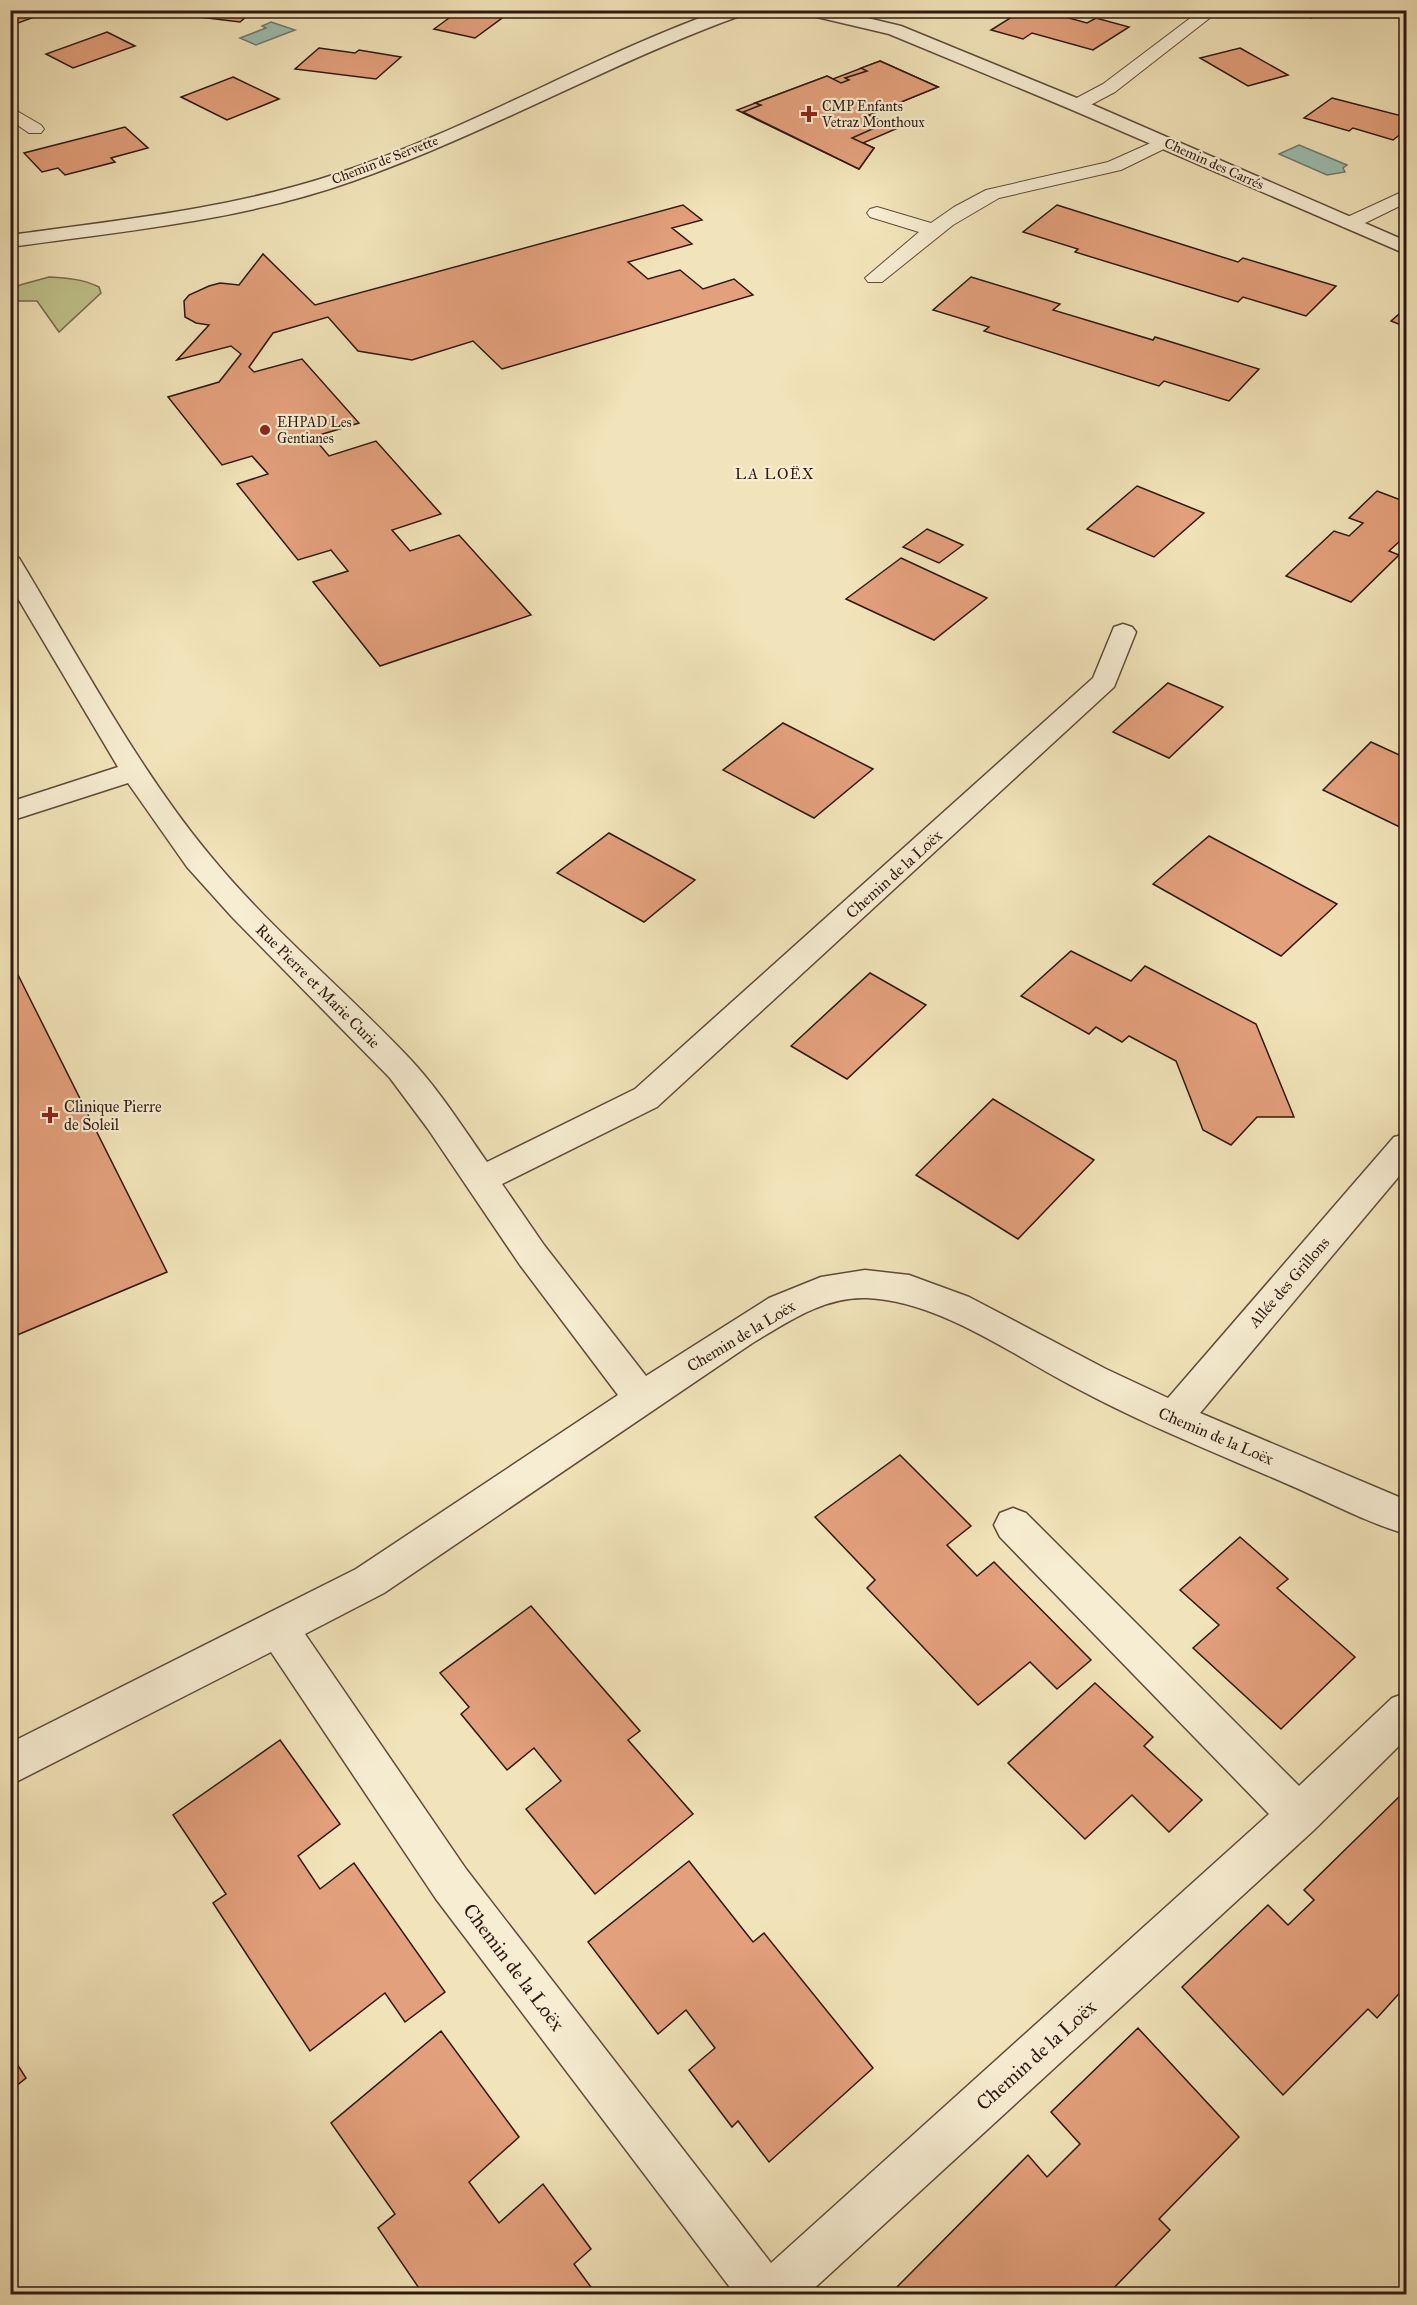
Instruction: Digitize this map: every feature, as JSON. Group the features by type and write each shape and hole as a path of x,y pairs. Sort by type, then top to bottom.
{"street":[{"name":"Chemin de Servette","path":"10,242 232,207 343,178 433,143 672,34 740,10"},
{"name":"Chemin des Carrés","path":"810,10 895,30 1164,142 1407,248"},
{"name":"Rue Pierre et Marie Curie","path":"10,563 134,771 197,860 218,885 401,1070 440,1120 532,1255 642,1398"},
{"name":"Chemin de la Loëx","path":"480,1180 646,1098 1106,681 1124,632"},
{"path":"10,812 134,771"},
{"name":"Allée des Grillons","path":"1173,1418 1407,1146"},
{"name":"Chemin de la Loëx","path":"10,1765 370,1581 738,1334 781,1308 821,1291 865,1284 909,1289 957,1307 1093,1380 1173,1418 1407,1518"},
{"path":"1013,1524 1299,1815"},
{"name":"Chemin de la Loëx","path":"278,1629 451,1884 765,2295"},
{"name":"Chemin de la Loëx","path":"773,2295 1299,1815 1407,1712"}],"lane":[{"path":"1077,105 1109,88 1212,10"},
{"path":"10,112 35,129"},
{"path":"875,278 935,231 993,194 1114,166 1164,142"},
{"path":"1350,223 1407,196"},
{"path":"878,213 935,231"}],"green space":[{"path":"49,277 87,282 99,287 101,293 59,332 37,301 11,301 11,292 20,285"}],"shaded area":[{"path":"271,22 295,30 256,45 240,38 266,28 262,26"},
{"path":"1299,145 1347,165 1343,168 1345,172 1327,175 1279,154"}],"building":[{"path":"10,10 72,10 54,17 45,13 10,26"},
{"path":"178,10 254,10 240,22 174,14"},
{"path":"460,10 513,10 475,38 434,29"},
{"path":"1023,10 1065,10 1058,15 1087,23 1096,18 1129,27 1093,50 1032,33 1023,39 991,30"},
{"path":"1289,10 1328,10 1311,18"},
{"path":"107,32 135,46 73,68 46,54"},
{"path":"319,48 355,53 359,50 401,57 376,79 295,69"},
{"path":"1240,48 1288,75 1248,86 1200,58"},
{"name":"CMP Enfants Vetraz Monthoux","path":"880,61 938,87 869,115 898,128 863,143 874,148 859,169 737,110 827,76 833,79"},
{"name":"CMP Enfants Vetraz Monthoux","path":"880,61 938,87 869,115 886,123 852,138 874,148 859,169 743,112 761,105 755,103 827,76 841,83 849,80 845,78 867,71 861,68"},
{"path":"233,77 279,99 227,120 181,97"},
{"path":"1332,98 1406,117 1406,130 1393,140 1353,128 1349,131 1304,118"},
{"path":"125,127 148,148 111,158 115,162 65,175 58,168 42,172 24,153"},
{"name":"EHPAD Les Gentianes","path":"683,205 702,220 672,228 692,244 628,262 648,279 680,270 703,289 734,279 753,295 502,369 473,341 412,360 358,351 328,317 273,333 249,367 254,372 302,359 359,423 313,437 329,456 376,441 441,514 392,530 410,551 459,535 531,615 380,666 313,582 348,571 331,550 298,560 237,484 268,474 252,456 222,465 168,397 219,382 241,354 231,346 177,360 209,325 196,323 185,317 184,301 189,295 209,286 220,283 239,285 263,254 315,305"},
{"path":"1057,205 1238,262 1243,258 1336,286 1306,316 1243,297 1238,302 1075,252 1078,249 1023,232"},
{"path":"971,277 1060,304 1053,310 1153,340 1155,337 1259,369 1229,401 1164,381 1159,386 984,331 989,327 933,310"},
{"path":"1406,308 1406,327 1391,321"},
{"path":"1137,486 1204,513 1154,557 1087,529"},
{"path":"1377,491 1406,502 1406,542 1401,540 1389,551 1399,555 1351,602 1286,576 1334,531 1349,536 1363,523 1349,518"},
{"path":"927,529 963,545 939,563 903,547"},
{"path":"901,558 987,598 934,640 846,599"},
{"path":"1168,683 1223,707 1169,758 1113,732"},
{"path":"783,723 873,769 814,818 723,770"},
{"path":"1371,742 1406,758 1406,830 1323,790"},
{"path":"609,833 695,880 644,922 557,873"},
{"path":"1209,836 1337,904 1281,956 1153,884"},
{"path":"1071,951 1131,981 1145,966 1256,1024 1294,1117 1257,1117 1231,1145 1203,1130 1176,1061 1129,1036 1122,1042 1096,1027 1089,1034 1021,996"},
{"name":"Clinique Pierre de Soleil","path":"10,959 167,1272 10,1338"},
{"path":"870,973 926,1005 847,1079 791,1046"},
{"path":"993,1099 1094,1160 1018,1239 916,1175"},
{"path":"900,1455 971,1526 947,1545 977,1576 994,1562 1091,1660 1057,1689 1030,1662 978,1705 867,1588 875,1580 815,1517"},
{"path":"1240,1537 1288,1579 1277,1588 1355,1657 1281,1729 1193,1648 1219,1625 1180,1590"},
{"path":"531,1606 640,1731 628,1740 693,1814 595,1894 526,1809 561,1781 534,1748 507,1770 461,1714 469,1707 440,1673"},
{"path":"1095,1683 1153,1737 1144,1746 1202,1800 1169,1832 1132,1795 1085,1839 1008,1763"},
{"path":"280,1740 340,1824 298,1856 320,1889 354,1863 445,1992 405,2022 385,1993 310,2051 213,1903 226,1894 173,1815"},
{"path":"1406,1790 1406,1986 1377,2018 1368,2009 1283,2095 1182,1987 1268,1905 1288,1925 1314,1900 1304,1890"},
{"path":"689,1861 753,1942 764,1933 873,2068 769,2162 738,2121 732,2127 689,2070 715,2048 686,2010 658,2034 588,1942"},
{"path":"1138,2028 1239,2137 1159,2219 1170,2230 1108,2294 890,2294 1028,2155 1047,2177 1080,2144 1051,2112"},
{"path":"441,2031 519,2137 469,2182 499,2223 543,2184 591,2249 574,2264 596,2294 423,2294 378,2228 395,2214 331,2123"},
{"path":"10,2053 26,2078 10,2091"}],"place":[{"name":"CMP Enfants Vetraz Monthoux","path":"809,114"},
{"name":"EHPAD Les Gentianes","path":"265,430"},
{"name":"Clinique Pierre de Soleil","path":"50,1115"}],"district":[{"name":"LA LOËX","path":"775,474"}]}
